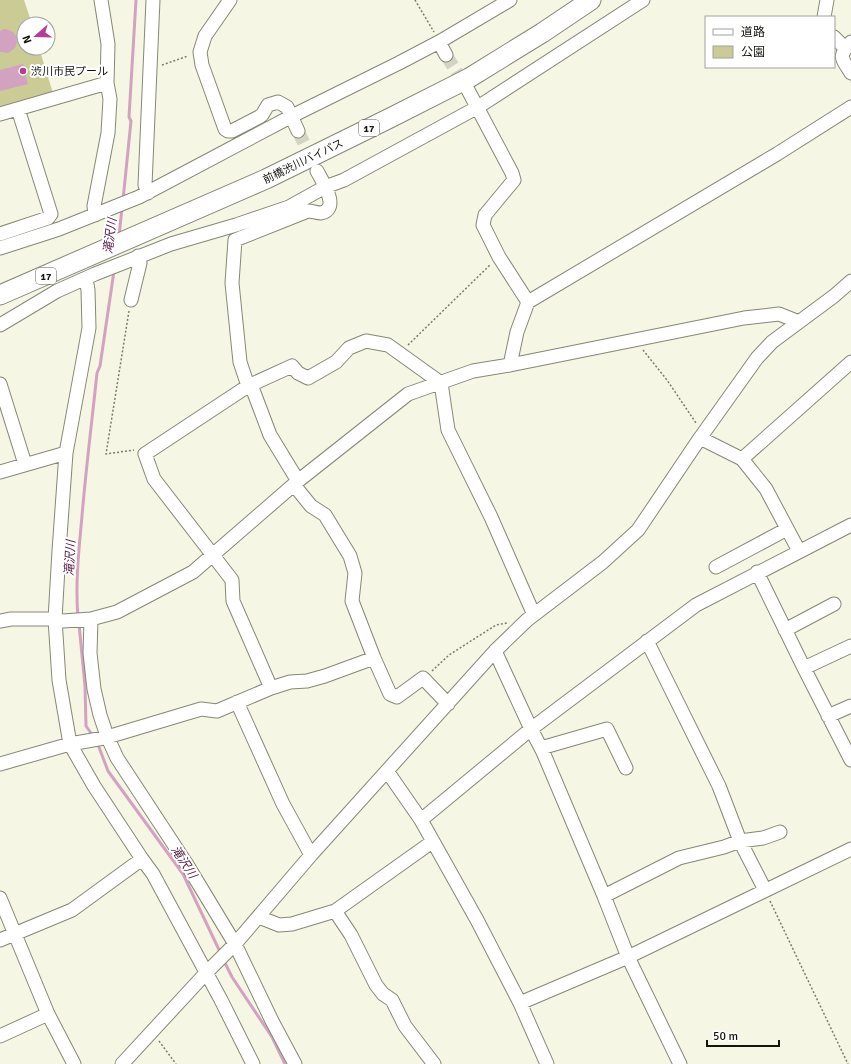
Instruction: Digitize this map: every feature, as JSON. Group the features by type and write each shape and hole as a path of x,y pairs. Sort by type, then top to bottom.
{"highway":[{"name":"前橋渋川バイパス","path":"0,295 91,270 136,235 266,179 469,78 542,33 591,0"}],"street":[{"path":"99,214 94,206 108,133 110,99 107,83 108,44 101,0"},
{"path":"143,195 145,185 153,0"},
{"path":"230,0 205,36 200,52 202,65 223,124 228,131 232,131 262,115 268,105 272,102 278,102 287,107 298,131"},
{"path":"0,248 53,232 143,195 292,116 440,42 510,0"},
{"path":"0,325 91,270 136,257 170,244 289,208 324,187 344,180 478,107 643,0"},
{"path":"824,16 827,0"},
{"path":"835,38 848,45 842,51 842,57 851,73"},
{"path":"440,42 446,55"},
{"path":"0,114 107,83"},
{"path":"468,90 512,173 514,180 485,215 483,225 499,257 528,302"},
{"path":"510,365 517,332 528,302 770,158 851,107"},
{"path":"0,234 48,218 51,214 18,109"},
{"path":"317,171 330,198 330,204 324,212 319,213 308,211 235,240 232,283 240,362 248,386 253,390 270,435 296,483 311,506 325,515 350,556 355,573 352,601 390,694 397,697 423,678 448,704"},
{"path":"131,300 140,263 136,257"},
{"path":"91,270 88,290 89,328 66,453 59,620 60,680 70,744 87,774 153,874 254,1064"},
{"path":"122,1064 206,973 235,944 311,855 496,651 530,618 603,562 638,530 757,358 772,342 834,296 851,281"},
{"path":"0,621 11,619 59,620 88,618 117,612 193,572 296,483 408,394 473,371 510,365 744,318 779,314 799,322"},
{"path":"271,688 233,601 232,580 154,479 145,454 248,386 292,366 298,373 308,378 336,362 349,348 366,341 388,345 441,382 448,430 490,517 530,618"},
{"path":"742,458 851,362"},
{"path":"0,384 25,464"},
{"path":"702,436 742,458 766,489 799,551"},
{"path":"0,472 66,453"},
{"path":"421,820 531,729 646,641 696,605 799,551 851,526"},
{"path":"716,566 787,530"},
{"path":"758,572 785,630 851,760"},
{"path":"785,630 834,604"},
{"path":"88,618 94,689 105,737 117,758 186,863 235,944 272,1021 295,1064"},
{"path":"646,641 719,786 740,841 765,890"},
{"path":"804,668 851,646"},
{"path":"496,651 541,748 604,896 628,957 680,1064"},
{"path":"0,764 70,744 105,737 201,709 217,711 271,688 290,682 307,681 325,676 374,658"},
{"path":"237,702 283,804 311,855"},
{"path":"828,716 851,706"},
{"path":"541,748 607,729 626,768"},
{"path":"387,771 421,820 477,920 520,1003 547,1064"},
{"path":"604,896 679,858 724,847 740,841 763,838 780,832"},
{"path":"259,917 279,925 292,924 335,911 432,842"},
{"path":"520,1003 628,957 851,849"},
{"path":"0,940 72,910 142,859"},
{"path":"0,898 14,935 48,1014 74,1064"},
{"path":"335,911 350,935 376,985 383,994 392,1000 405,1026 434,1064"},
{"path":"0,1036 48,1014"}],"path":[{"path":"415,0 440,42"},
{"path":"150,67 200,52"},
{"path":"399,354 499,257"},
{"path":"131,300 106,454 139,450 145,454"},
{"path":"635,339 667,380 702,436"},
{"path":"423,678 448,656 496,625 530,618"},
{"path":"765,890 848,1064"},
{"path":"152,1031 176,1064"}],"green space":[{"name":"渋川市民プール","path":"0,0 24,0 29,16 16,16 16,56 41,56 53,93 0,108"}],"shaded area":[{"path":"4,29 8,30 16,35 15,48 8,53 0,52 0,31"},
{"path":"23,64 28,84 0,91 0,70"}],"waterway":[{"name":"滝沢川","path":"123,200 131,121 129,117 136,0"},
{"name":"滝沢川","path":"119,236 122,208"},
{"name":"滝沢川","path":"78,617 78,566 85,480 97,373 100,366 114,271"},
{"name":"滝沢川","path":"79,624 85,686 86,726 93,736"},
{"name":"滝沢川","path":"97,742 108,771 183,874 221,954"},
{"name":"滝沢川","path":"224,961 232,977 272,1037 285,1064"}],"tunnel":[{"path":"446,55 466,87"},
{"path":"298,131 314,164"}],"place":[{"name":"渋川市民プール","path":"23,71"}]}
